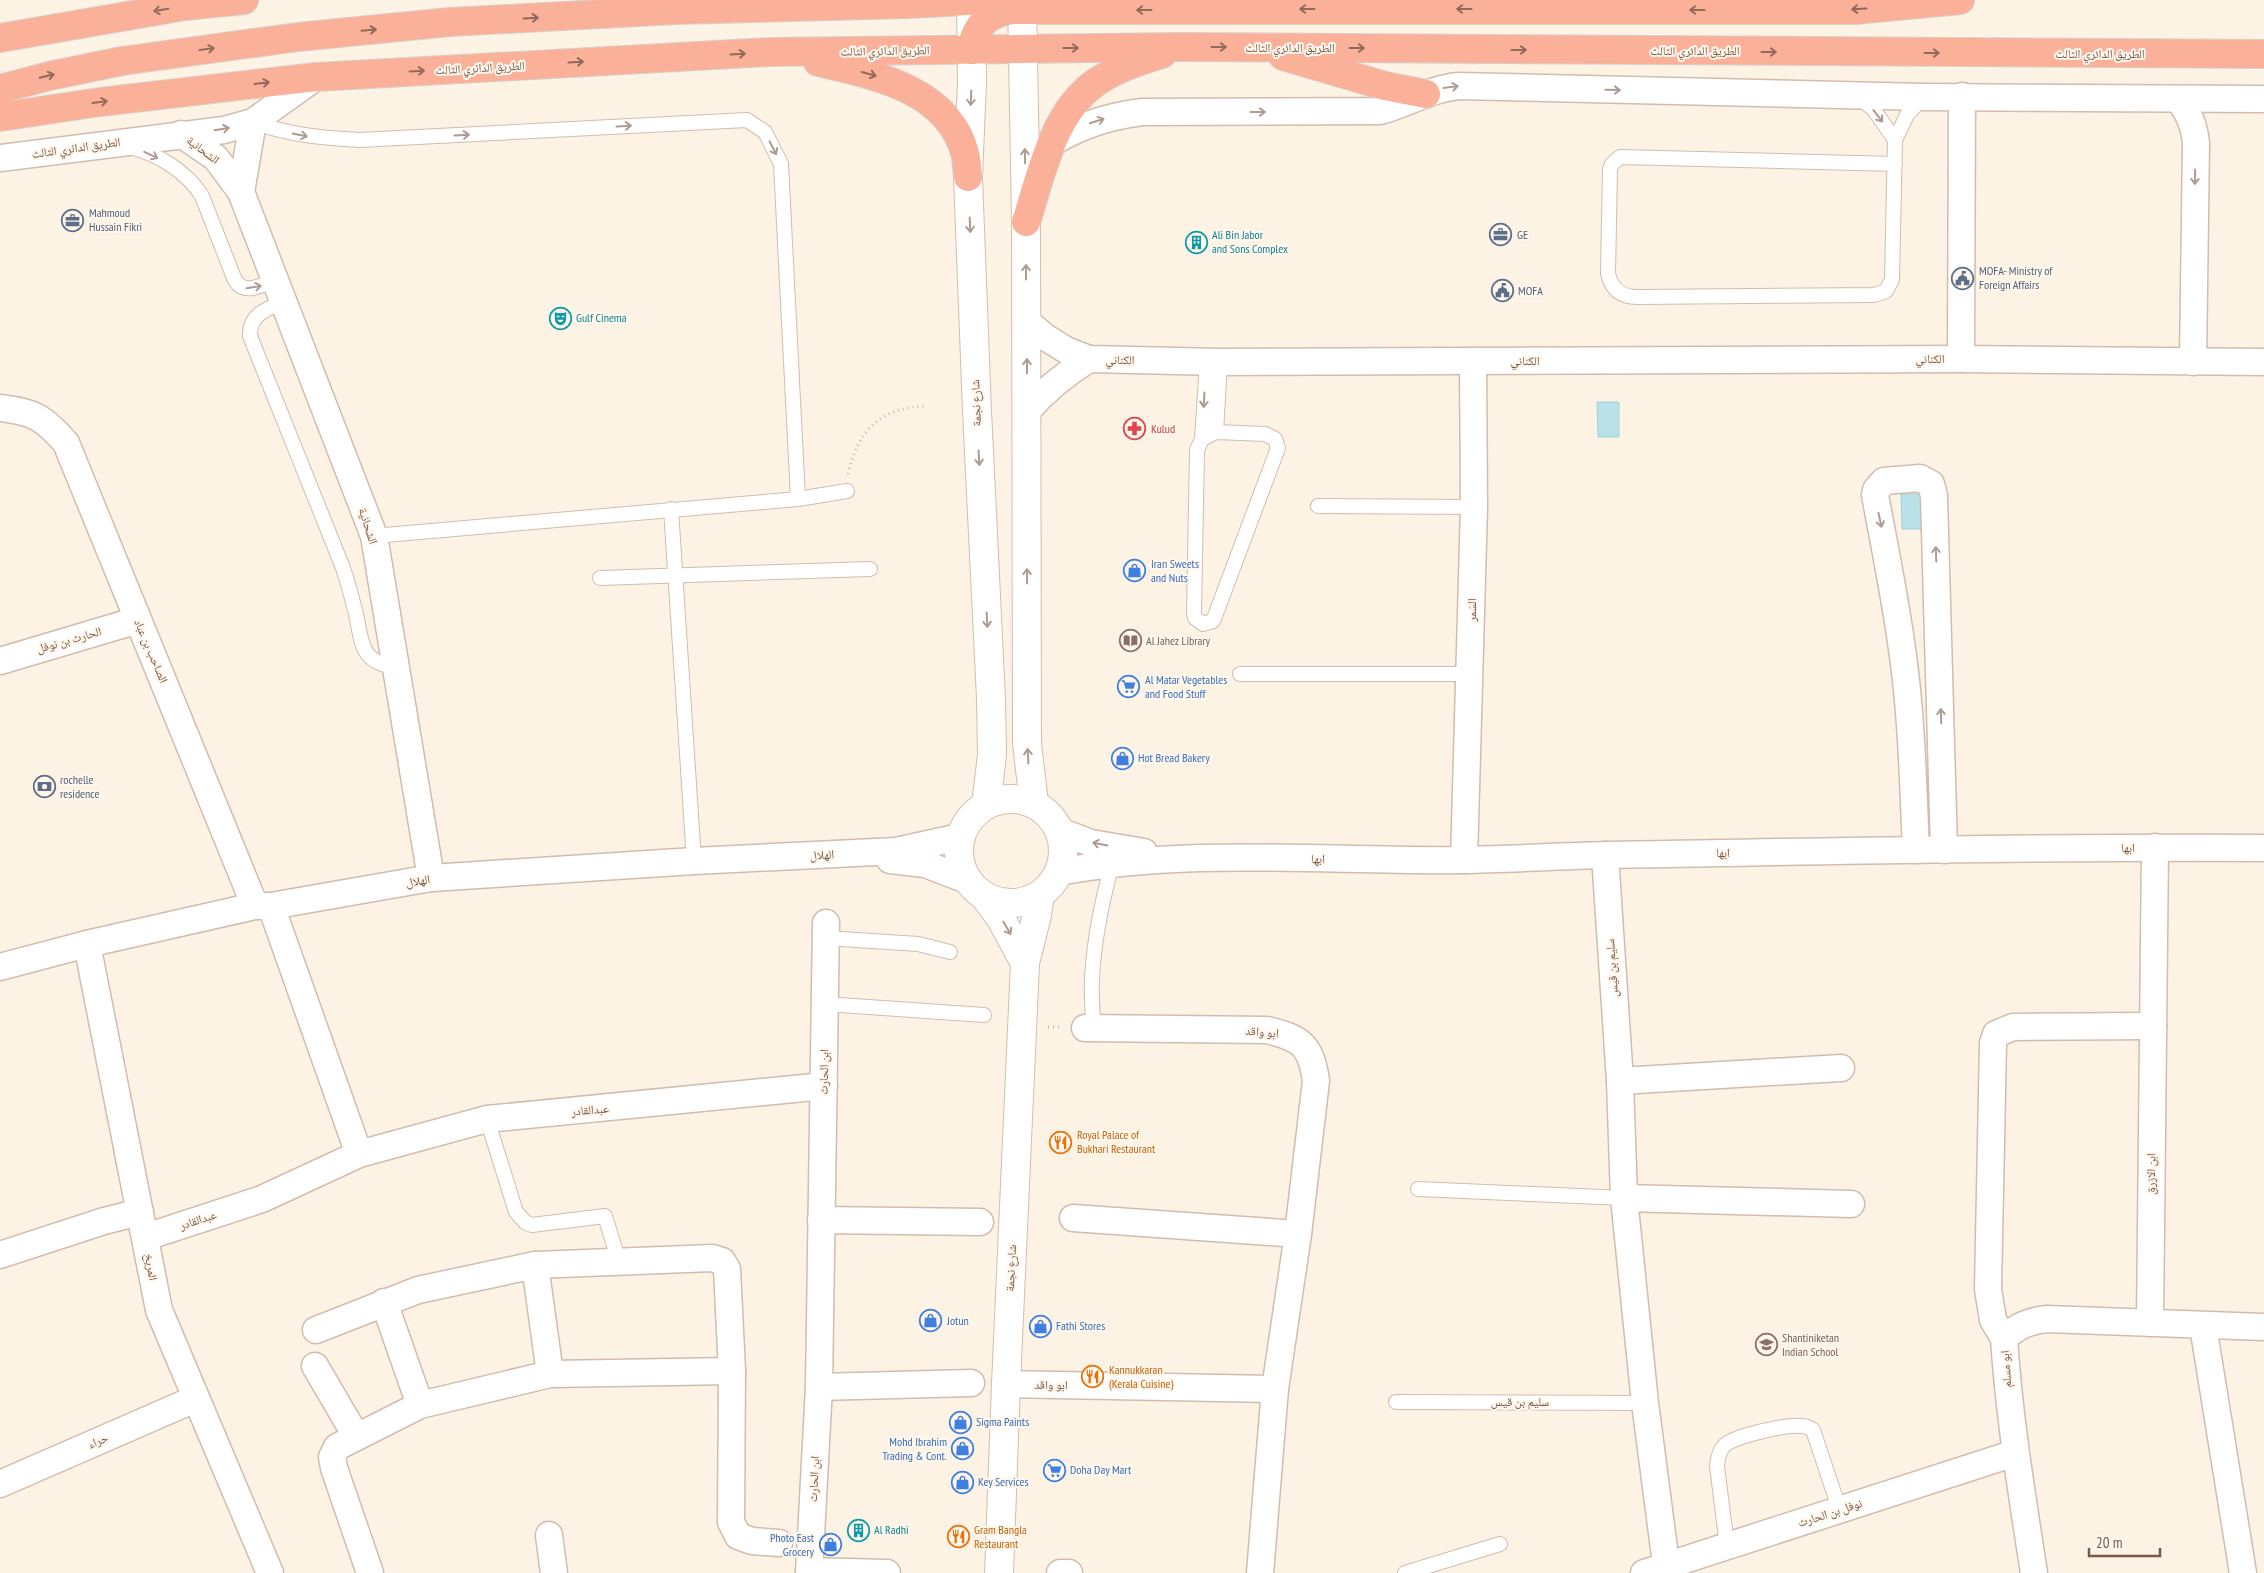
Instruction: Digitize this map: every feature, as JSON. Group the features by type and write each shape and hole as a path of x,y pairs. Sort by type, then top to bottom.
{"highway":[{"path":"0,38 185,6 244,0"},
{"path":"0,89 49,76 122,61 298,37 450,22 676,10 976,0"},
{"path":"971,50 974,34 985,20 1022,5 1855,10 1960,0"},
{"path":"2221,55 2264,45"},
{"path":"1026,222 1053,142 1073,105 1096,82 1143,60 1182,47"},
{"name":"الطريق الدائري الثالث","path":"0,117 100,102 316,76 770,52 1182,47 2264,54"},
{"path":"1256,48 1385,86 1426,94"},
{"path":"770,52 874,75 915,93 938,110 956,133 966,153 968,177"}],"main road":[{"name":"شارع نجمة","path":"976,0 971,50 968,177 991,699 992,755 986,805"},
{"path":"1022,5 1026,222 1027,743 1034,804"},
{"path":"975,888 998,902 1012,903 1027,901 1040,895 1051,885 1059,872 1063,859 1063,845 1059,831 1049,815 1034,804 1023,800 1010,799 986,805 969,818 960,837 959,859 975,888 1000,917 1025,963"},
{"name":"شارع نجمة","path":"999,1573 1025,963 1037,916 1040,895"}],"street":[{"name":"الطريق الدائري الثالث","path":"0,158 224,130 253,122 316,76"},
{"path":"1053,142 1074,130 1119,114 1142,112 1380,111 1400,106 1426,94 1458,86 1858,96 2264,99"},
{"name":"الكناني","path":"1961,359 1962,96"},
{"path":"2178,99 2192,121 2196,143 2193,362"},
{"path":"241,192 253,122"},
{"name":"الشحانية","path":"181,134 216,158 241,192 374,536 431,878"},
{"name":"الكناني","path":"1026,321 1045,337 1066,350 1089,359 1213,362 1961,359 2264,362"},
{"name":"الكناني","path":"1027,411 1045,390 1089,359"},
{"name":"السَمر","path":"1464,860 1471,674 1474,507 1473,361"},
{"name":"الصاحب بن عباد","path":"0,408 26,411 49,424 66,443 138,620 263,906"},
{"path":"1916,850 1909,712 1896,606 1875,495 1879,485 1889,479 1920,478 1931,484 1934,490 1944,850"},
{"name":"الحارث بن نوفل","path":"0,661 138,620"},
{"path":"1912,760 1942,758"},
{"name":"ابها","path":"1059,831 1092,843 1182,858"},
{"name":"الهلال","path":"0,967 87,944 263,906 431,878 694,861 896,851 960,837"},
{"name":"ابها","path":"1059,872 1112,864 1182,858 1464,860 1605,855 1916,850 2155,847 2264,848"},
{"name":"ابن الازرق","path":"2150,1323 2155,847"},
{"name":"الهلال","path":"844,854 925,864 975,888"},
{"name":"سليم بن قيس","path":"1605,855 1620,1081 1624,1198 1645,1403 1655,1569"},
{"path":"263,906 359,1154"},
{"name":"ابن الحارث","path":"826,931 819,1387 809,1572 887,1573"},
{"name":"المريخ","path":"87,944 159,1310 270,1573"},
{"path":"2004,1338 1993,1320 1988,1289 1993,1042 1996,1034 2013,1027 2153,1026"},
{"name":"ابو واقد","path":"1089,1028 1267,1030 1290,1035 1304,1046 1313,1060 1316,1081 1298,1234 1276,1389 1260,1573"},
{"path":"1620,1081 1841,1068"},
{"name":"عبدالقادر","path":"0,1255 104,1221 143,1224 262,1199 359,1154 487,1119 824,1086"},
{"path":"1624,1198 1851,1204"},
{"path":"1074,1218 1298,1234"},
{"path":"821,1220 980,1222"},
{"path":"316,1330 418,1290 534,1265 712,1258 722,1261 727,1269 732,1371 733,1530 738,1536 752,1541 779,1543"},
{"path":"534,1265 550,1374"},
{"path":"384,1302 420,1405"},
{"name":"ابو مسلم","path":"2034,1573 2015,1453 2004,1338 2019,1325 2032,1320 2057,1319 2264,1327"},
{"path":"2203,1326 2243,1573"},
{"path":"315,1366 356,1436"},
{"path":"370,1573 334,1468 332,1457 337,1447 356,1436 420,1405 550,1374 732,1371"},
{"path":"819,1387 971,1383"},
{"name":"ابو واقد","path":"1006,1384 1276,1389"},
{"name":"حراء","path":"0,1484 195,1399"},
{"name":"نوفل بن الحارث","path":"1655,1569 2015,1453"},
{"path":"549,1535 554,1573"},
{"path":"1060,1573 1069,1573"}],"lane":[{"path":"1858,96 1874,110 1895,140"},
{"path":"1895,164 1620,157 1612,164 1610,169 1608,274 1610,281 1618,292 1637,298 1880,294 1886,291 1892,280 1895,164 1895,140 1907,115 1923,97"},
{"path":"253,122 278,131 309,137 360,140 747,120 765,132 781,164 798,499"},
{"path":"104,144 137,149 152,155 190,180 202,196 236,282 250,290 278,291"},
{"path":"278,291 252,322 250,336 343,568 352,595 363,647 374,660 396,667"},
{"path":"1213,362 1216,432"},
{"path":"1202,439 1216,432 1265,434 1275,439 1278,448 1215,616 1213,620 1203,624 1195,618 1194,613 1197,450 1202,439 1213,362"},
{"path":"374,536 798,499 847,492"},
{"path":"1318,506 1474,507"},
{"path":"671,509 694,861"},
{"path":"600,578 870,569"},
{"path":"1240,674 1471,674"},
{"path":"1089,1028 1096,937 1112,864"},
{"path":"826,931 918,944 950,952"},
{"path":"825,1004 984,1015"},
{"path":"487,1119 511,1197 520,1218 532,1225 605,1216 620,1262"},
{"path":"1418,1189 1624,1198"},
{"name":"سليم بن قيس","path":"1396,1402 1645,1403"},
{"path":"1727,1546 1717,1466 1719,1454 1723,1446 1736,1440 1770,1430 1802,1425 1813,1430 1840,1510"},
{"path":"1405,1573 1500,1544"}],"path":[{"path":"847,492 848,476 854,454 865,433 874,422 898,410 926,406"},
{"path":"1023,1026 1089,1028"}],"water":[{"path":"1597,402 1619,402 1619,437 1598,437"},
{"path":"1901,494 1923,494 1923,529 1902,529"}],"place":[{"name":"Mahmoud Hussain Fikri","path":"73,220"},
{"name":"GE","path":"1501,235"},
{"name":"Ali Bin Jabor and Sons Complex","path":"1196,242"},
{"name":"MOFA- Ministry of Foreign Affairs","path":"1963,278"},
{"name":"MOFA","path":"1502,291"},
{"name":"Gulf Cinema","path":"560,318"},
{"name":"Kulud","path":"1135,429"},
{"name":"Iran Sweets and Nuts","path":"1135,571"},
{"name":"Al Jahez Library","path":"1130,641"},
{"name":"Al Matar Vegetables and Food Stuff","path":"1129,687"},
{"name":"Hot Bread Bakery","path":"1122,758"},
{"name":"rochelle residence","path":"44,787"},
{"name":"Royal Palace of Bukhari Restaurant","path":"1061,1142"},
{"name":"Jotun","path":"931,1321"},
{"name":"Fathi Stores","path":"1040,1326"},
{"name":"Shantiniketan Indian School","path":"1766,1345"},
{"name":"Kannukkaran (Kerala Cuisine)","path":"1093,1377"},
{"name":"Sigma Paints","path":"960,1422"},
{"name":"Mohd Ibrahim Trading & Cont.","path":"963,1449"},
{"name":"Doha Day Mart","path":"1054,1470"},
{"name":"Key Services","path":"962,1482"},
{"name":"Al Radhi","path":"858,1530"},
{"name":"Gram Bangla Restaurant","path":"958,1537"},
{"name":"Photo East Grocery","path":"830,1545"}]}
